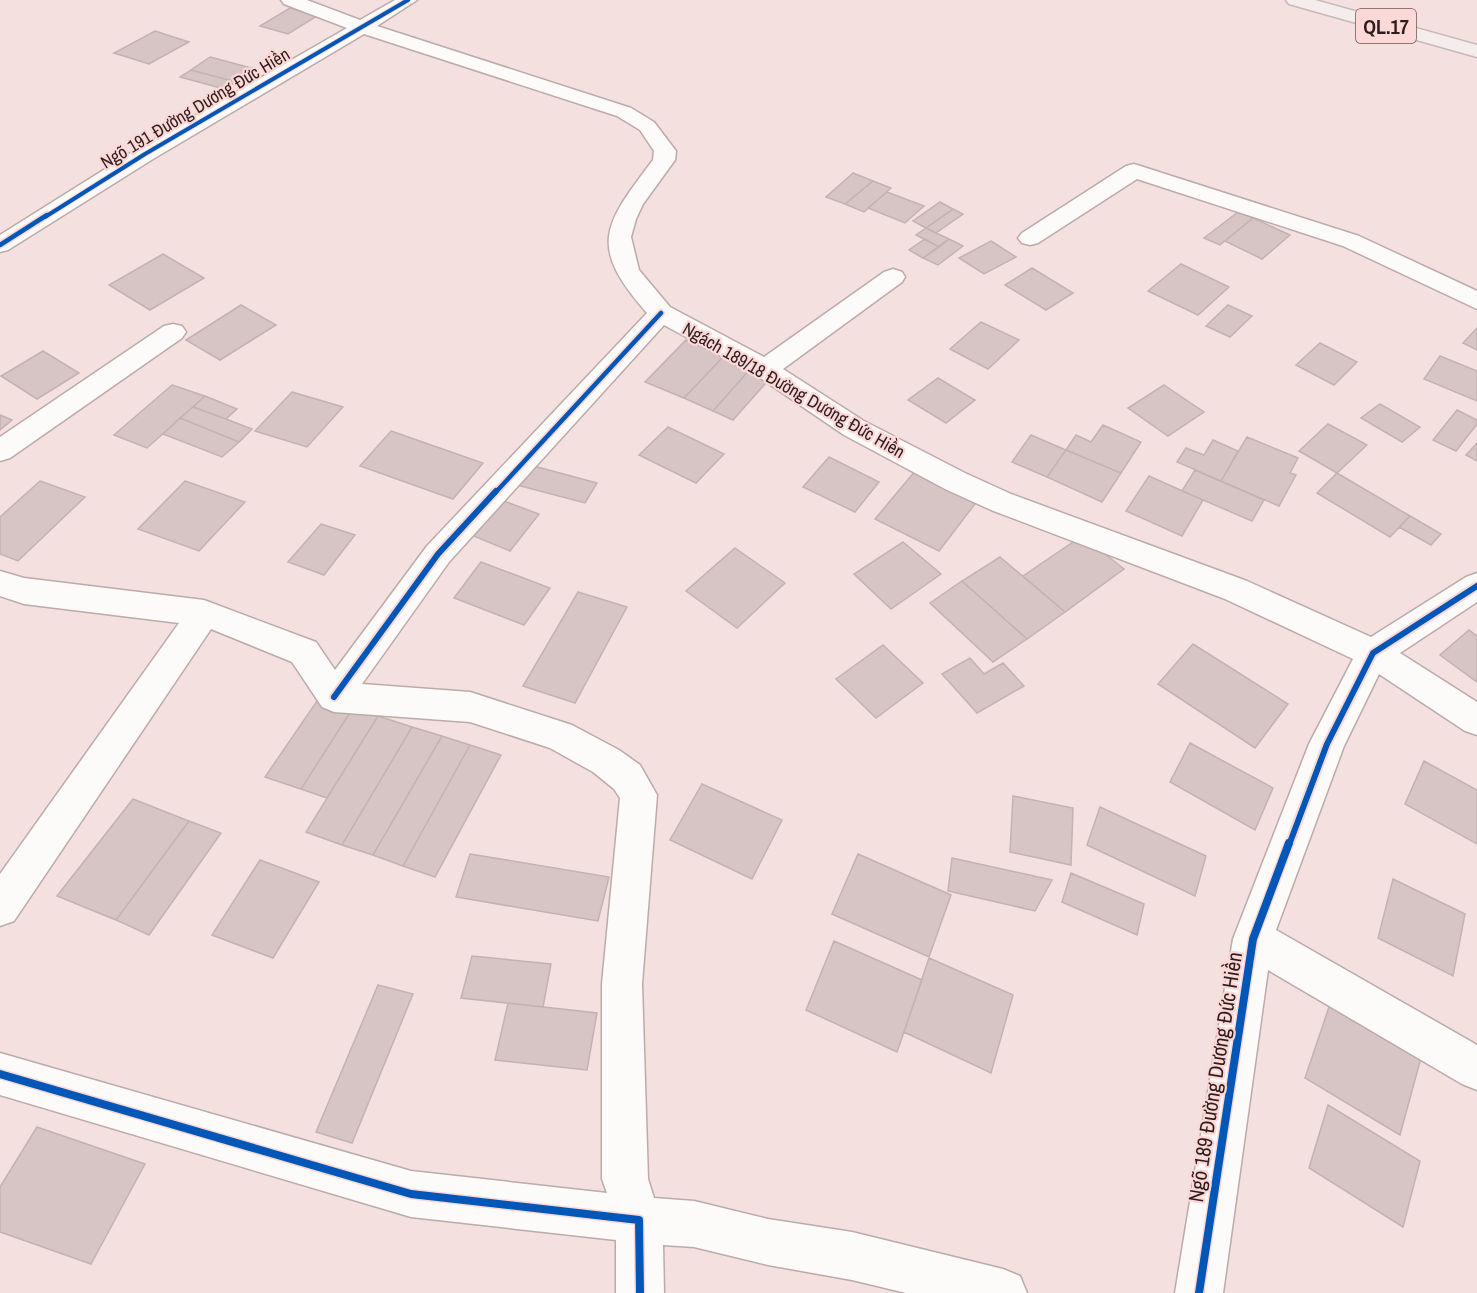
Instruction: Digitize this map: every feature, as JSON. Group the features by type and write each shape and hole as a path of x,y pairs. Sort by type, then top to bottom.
{"highway":[{"name":"QL.17","path":"1295,0 1477,51"}],"street":[{"name":"Ngách 189/18 Đường Dương Đức Hiền","path":"290,0 362,27 624,112 647,126 665,151 664,160 632,203 619,237 627,270 636,285 661,313 765,369 854,428 955,481 1001,502 1236,590 1373,653 1477,720"},
{"name":"Ngõ 191 Đường Dương Đức Hiền","path":"0,245 145,154 408,0"},
{"path":"1030,237 1134,171 1351,241 1477,302"},
{"path":"765,369 893,277"},
{"path":"334,697 438,554 661,313"},
{"path":"0,452 173,332"},
{"path":"0,583 24,591 204,613 304,652 334,697"},
{"path":"1373,653 1477,586"},
{"path":"0,907 204,613"},
{"name":"Ngõ 189 Đường Dương Đức Hiền","path":"1199,1293 1253,939 1327,744 1373,653"},
{"path":"334,697 470,707 560,736 613,766 627,777 639,795 622,984 625,1179 639,1220 640,1293"},
{"path":"1253,939 1477,1069"},
{"path":"0,1074 411,1194 639,1220 694,1224 768,1242 852,1256 1003,1293"}],"building":[{"path":"290,8 317,16 288,34 260,26"},
{"path":"155,31 189,42 149,64 114,53"},
{"path":"210,57 255,69 236,82 191,70"},
{"path":"191,70 236,82 224,89 180,77"},
{"path":"853,173 873,181 845,204 826,197"},
{"path":"873,181 891,188 864,212 845,204"},
{"path":"887,192 924,206 905,223 868,208"},
{"path":"940,202 953,209 926,228 913,221"},
{"path":"953,209 963,214 936,233 926,228"},
{"path":"1238,212 1253,218 1220,245 1204,238"},
{"path":"1253,218 1290,235 1262,259 1225,241"},
{"path":"926,228 949,239 939,247 916,235"},
{"path":"925,239 939,247 923,258 909,250"},
{"path":"949,239 963,246 938,265 923,258"},
{"path":"991,241 1016,257 984,274 959,258"},
{"path":"163,254 204,278 150,310 109,285"},
{"path":"1181,264 1229,287 1198,315 1148,291"},
{"path":"1032,268 1073,293 1046,310 1005,285"},
{"path":"241,305 276,325 220,360 186,340"},
{"path":"1228,305 1252,316 1230,337 1206,326"},
{"path":"981,322 1019,340 988,369 950,349"},
{"path":"1477,328 1477,350 1463,343"},
{"path":"686,340 724,356 684,398 645,382"},
{"path":"1320,343 1357,362 1334,385 1296,365"},
{"path":"43,351 79,373 37,399 1,376"},
{"path":"724,356 752,367 713,411 684,398"},
{"path":"1440,356 1477,371 1477,401 1424,379"},
{"path":"752,367 772,376 733,420 713,411"},
{"path":"938,378 975,400 946,423 908,400"},
{"path":"172,385 205,396 147,448 114,435"},
{"path":"1164,385 1204,412 1168,436 1128,408"},
{"path":"292,392 343,407 307,447 255,431"},
{"path":"205,396 237,409 226,419 193,407"},
{"path":"1380,404 1420,427 1402,442 1361,418"},
{"path":"193,407 252,429 239,442 180,418"},
{"path":"1457,410 1477,420 1477,424 1456,451 1433,440"},
{"path":"0,415 12,420 0,430"},
{"path":"180,418 239,442 222,457 163,434"},
{"path":"1328,424 1367,445 1337,473 1299,451"},
{"path":"1103,425 1141,442 1121,473 1066,450 1076,435 1091,442"},
{"path":"668,427 724,454 696,483 639,455"},
{"path":"391,431 483,463 453,499 360,466"},
{"path":"1031,435 1066,450 1047,477 1012,462"},
{"path":"1247,437 1298,458 1290,473 1296,475 1279,506 1221,481"},
{"path":"1213,440 1238,451 1221,481 1177,462 1186,448 1204,455"},
{"path":"1477,443 1477,461 1466,455"},
{"path":"1066,450 1121,473 1102,502 1047,477"},
{"path":"829,457 879,482 855,512 803,487"},
{"path":"530,465 597,483 585,503 517,485"},
{"path":"916,470 978,500 939,551 875,519"},
{"path":"1195,470 1264,500 1252,521 1182,491"},
{"path":"1337,473 1410,516 1390,537 1317,493"},
{"path":"1149,476 1203,500 1182,536 1126,511"},
{"path":"40,481 85,497 18,561 0,554 0,517"},
{"path":"185,481 245,502 199,551 138,529"},
{"path":"501,500 539,514 510,551 471,535"},
{"path":"1410,516 1441,534 1431,545 1399,527"},
{"path":"321,524 355,535 324,575 288,562"},
{"path":"1082,536 1124,569 1065,612 1023,576"},
{"path":"903,542 941,574 891,609 854,574"},
{"path":"735,548 785,583 737,628 686,591"},
{"path":"1000,557 1065,612 1027,639 962,581"},
{"path":"481,562 550,588 524,625 454,598"},
{"path":"962,581 1027,639 993,662 930,603"},
{"path":"578,592 627,607 575,703 523,686"},
{"path":"1469,630 1477,636 1477,682 1440,655"},
{"path":"1193,644 1288,704 1255,748 1158,684"},
{"path":"883,645 923,683 876,718 836,679"},
{"path":"970,658 984,674 1003,663 1024,686 977,713 942,674"},
{"path":"319,698 353,708 301,789 265,777"},
{"path":"353,708 378,716 327,798 301,789"},
{"path":"378,716 412,727 342,845 306,832"},
{"path":"412,727 442,736 373,855 342,845"},
{"path":"442,736 470,745 403,866 373,855"},
{"path":"1190,743 1273,788 1255,830 1170,782"},
{"path":"470,745 501,755 435,877 403,866"},
{"path":"1424,761 1477,790 1477,844 1405,804"},
{"path":"702,784 782,820 752,879 670,840"},
{"path":"1013,796 1073,808 1071,865 1010,852"},
{"path":"133,799 189,821 116,920 57,896"},
{"path":"1100,807 1206,856 1195,896 1087,845"},
{"path":"189,821 221,833 149,935 116,920"},
{"path":"470,854 609,877 598,921 456,897"},
{"path":"858,854 951,895 929,957 832,914"},
{"path":"952,858 1052,880 1035,911 948,891"},
{"path":"260,860 319,882 273,958 212,935"},
{"path":"1071,873 1144,904 1137,935 1062,902"},
{"path":"1393,879 1465,914 1453,976 1378,938"},
{"path":"834,941 922,980 897,1052 806,1010"},
{"path":"472,956 551,964 543,1007 461,998"},
{"path":"929,958 1013,995 991,1073 904,1032"},
{"path":"378,985 413,994 352,1143 316,1132"},
{"path":"1331,1001 1422,1054 1400,1135 1305,1078"},
{"path":"508,1003 597,1013 587,1070 495,1060"},
{"path":"1328,1105 1420,1161 1403,1227 1309,1168"},
{"path":"37,1127 145,1164 91,1264 0,1232 0,1187"}],"cycle path":[{"path":"0,245 145,154 408,0"},
{"path":"334,697 438,554 661,313"},
{"path":"1199,1293 1253,939 1327,744 1373,653 1477,586"},
{"path":"0,1074 411,1194 639,1220 640,1293"}]}
